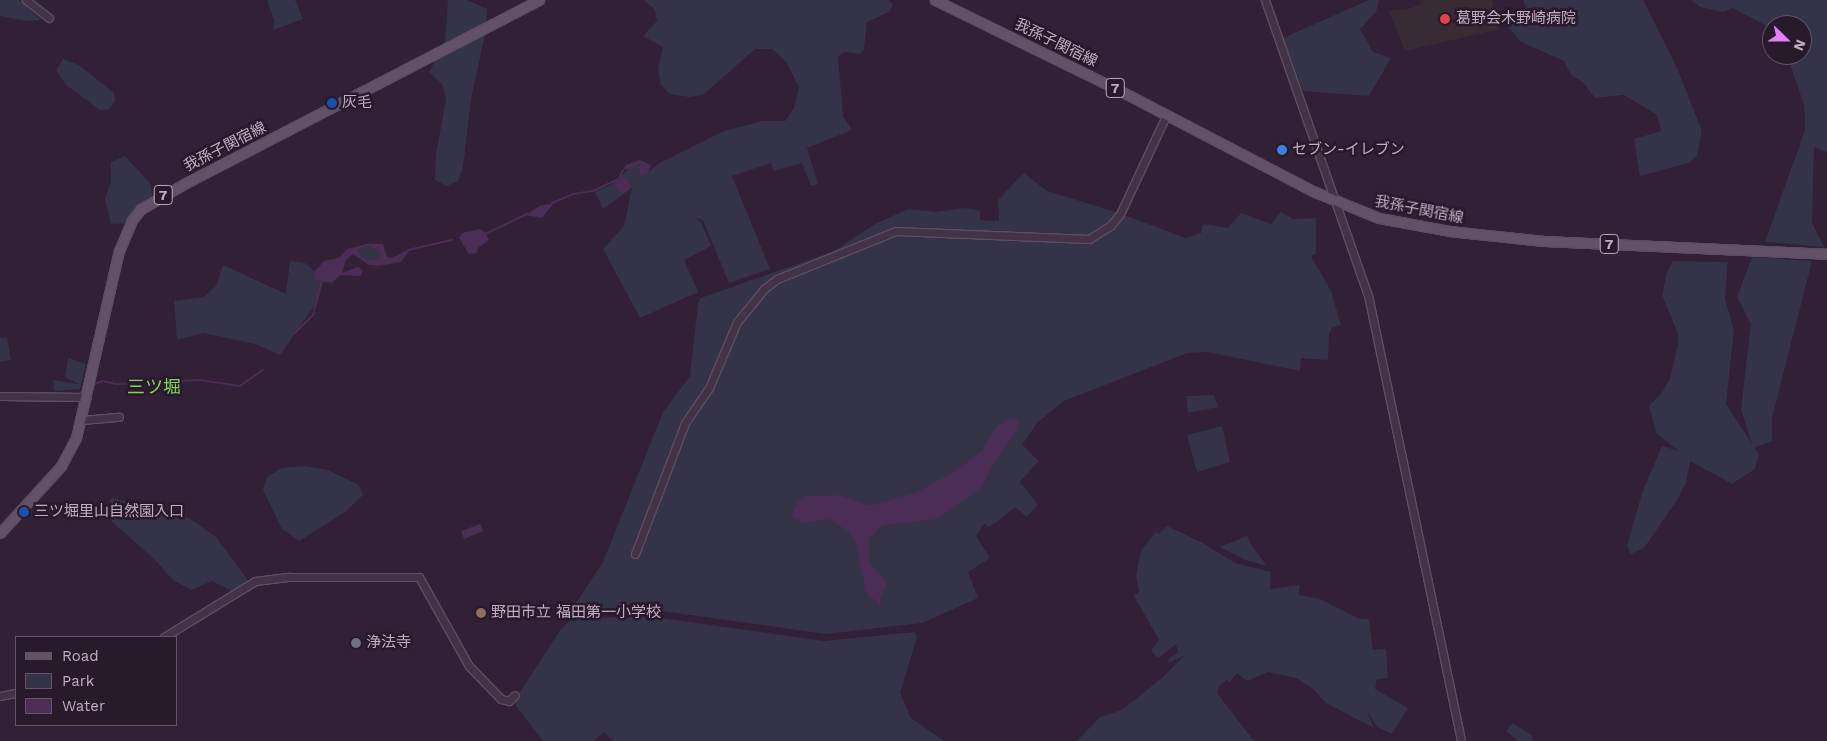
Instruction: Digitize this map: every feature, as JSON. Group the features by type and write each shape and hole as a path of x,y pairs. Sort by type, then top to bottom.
{"main road":[{"name":"我孫子関宿線","path":"0,533 61,466 82,420 119,251 132,220 141,210 181,185 539,0"},
{"name":"我孫子関宿線","path":"935,0 1337,203 1407,225 1508,238 1827,254"}],"street":[{"path":"26,0 49,18"},
{"path":"1265,0 1368,295 1461,741"},
{"path":"635,554 686,423 709,388 737,322 764,289 777,279 896,231 1089,239 1111,225 1120,214 1166,116"},
{"path":"0,396 86,396"},
{"path":"82,420 120,417"},
{"path":"166,636 256,581 290,577 419,577 469,666 500,699 509,701 515,695"},
{"path":"0,696 15,693"}],"shaded area":[{"name":"葛野会木野崎病院","path":"1420,0 1492,0 1499,29 1405,51 1389,11 1412,8 1421,4"}],"green space":[{"path":"0,0 19,0 41,20 27,21 0,16"},
{"path":"267,0 295,0 303,19 273,30 274,20"},
{"path":"448,0 467,0 487,9 486,30 471,99 463,168 458,181 447,186 435,180 436,154 446,99 442,84 429,72 445,42"},
{"path":"644,0 889,0 893,5 889,12 867,22 864,49 859,54 845,52 838,56 843,116 852,130 807,148 818,184 811,186 802,163 774,171 771,163 732,176 770,269 729,283 703,220 694,217 701,222 711,246 684,260 698,292 640,318 603,249 624,226 632,188 603,209 595,192 613,184 631,166 642,166 641,176 660,163 724,131 763,121 785,121 794,108 799,87 786,62 772,49 755,49 703,95 689,97 670,94 661,85 658,68 663,47 643,36 657,21 655,10"},
{"path":"1369,0 1379,0 1376,12 1360,29 1373,52 1391,58 1369,96 1303,91 1283,38"},
{"path":"1523,0 1643,0 1677,68 1702,131 1697,156 1689,163 1640,176 1634,139 1661,131 1657,115 1624,95 1595,98 1583,82 1571,75 1564,61 1521,42 1508,27 1526,7"},
{"path":"1691,0 1827,0 1827,152 1814,147 1812,223 1824,247 1765,242 1805,130 1804,105 1790,65 1812,65 1812,15 1762,15 1762,24 1733,8 1723,12 1700,7"},
{"path":"63,59 79,65 114,93 115,101 109,109 100,110 66,85 56,70"},
{"path":"125,156 150,183 154,206 136,223 111,224 105,199 111,181 111,162"},
{"path":"1024,173 1047,191 1116,212 1186,238 1201,233 1203,224 1228,228 1241,213 1271,224 1281,212 1293,219 1316,218 1316,254 1311,256 1331,291 1341,325 1332,328 1329,334 1328,360 1301,358 1300,371 1208,352 1187,353 1064,401 1037,423 1022,445 1039,461 1020,482 1038,505 1027,517 1015,507 988,527 985,523 976,536 990,558 968,572 978,598 922,623 826,634 655,610 570,612 603,562 663,412 690,376 698,303 701,298 834,251 875,224 908,209 936,212 965,208 980,211 980,220 999,221 998,200"},
{"path":"366,246 379,250 380,260 366,260 357,250"},
{"path":"1752,257 1812,261 1772,418 1772,441 1754,448 1759,454 1755,469 1732,484 1690,461 1686,483 1677,500 1644,548 1631,554 1627,546 1642,493 1662,446 1679,451 1656,433 1649,406 1661,394 1670,378 1678,345 1678,334 1662,295 1667,272 1673,261 1728,262 1725,299 1734,330 1726,404 1752,444 1741,409 1751,324 1737,297"},
{"path":"290,261 305,263 323,279 314,306 280,355 255,344 204,333 177,340 174,301 204,297 216,286 223,265 286,294"},
{"path":"7,337 11,360 0,362 0,338"},
{"path":"68,358 86,364 80,389 54,391 53,380 79,384 65,377"},
{"path":"1214,395 1218,407 1188,413 1186,396"},
{"path":"1222,426 1230,462 1197,472 1187,435"},
{"path":"306,466 328,470 359,485 363,495 345,512 299,541 282,529 263,490 267,477 282,468"},
{"path":"112,498 189,518 216,537 250,583 234,592 212,581 191,590 173,580 155,560 108,518 106,507"},
{"path":"1167,526 1203,543 1235,563 1271,572 1270,589 1299,585 1299,595 1320,599 1360,619 1369,619 1373,650 1386,649 1388,678 1377,679 1375,689 1408,708 1392,734 1377,727 1366,709 1374,728 1326,703 1312,688 1296,678 1268,672 1247,681 1237,673 1229,683 1227,680 1219,686 1217,693 1254,741 1077,741 1100,717 1122,710 1162,678 1185,655 1169,663 1168,659 1178,652 1176,644 1158,658 1151,650 1159,640 1134,596 1139,592 1136,575 1141,550 1156,532 1159,534"},
{"path":"1247,536 1267,566 1245,560 1220,547"},
{"path":"647,616 824,641 915,632 917,637 900,693 911,718 944,741 613,741 604,732 594,741 543,741 516,706 516,698 561,629 572,619"},
{"path":"1513,723 1534,737 1531,741 1518,741 1506,731"}],"water":[{"path":"640,160 651,165 647,174 640,176 640,165 623,170 626,165"},
{"path":"620,178 626,178 630,185 626,192 620,192 616,188 616,182"},
{"path":"554,203 542,218 526,215 539,206"},
{"path":"480,229 485,232 489,240 478,248 477,253 469,254 459,238 462,233"},
{"path":"366,244 383,244 387,257 392,258 410,249 401,262 379,266 369,265 353,254 346,260 342,273 358,267 363,270 361,276 341,275 332,283 314,280 315,271 324,261 339,258 347,249","holes":["366,246 379,250 380,260 366,260 357,250"]},
{"path":"1010,418 1019,421 1017,431 998,456 981,488 937,519 883,525 869,538 869,562 887,583 880,600 881,609 876,600 867,596 855,541 849,532 830,519 801,523 792,516 797,503 805,496 838,495 870,506 915,493 954,472 982,451 996,427"},
{"path":"480,524 483,531 464,539 461,531"}],"waterway":[{"path":"552,203 573,194 593,191 619,179 623,170"},
{"path":"485,234 527,214"},
{"path":"408,250 452,240"},
{"path":"295,333 313,315 322,281"},
{"path":"95,384 103,381 116,384 200,380 240,386 263,370"}],"place":[{"name":"葛野会木野崎病院","path":"1445,19"},
{"name":"灰毛","path":"332,103"},
{"name":"セブン-イレブン","path":"1282,150"},
{"name":"三ツ堀里山自然園入口","path":"24,512"},
{"name":"野田市立 福田第一小学校","path":"481,613"},
{"name":"浄法寺","path":"356,643"}],"district":[{"name":"三ツ堀","path":"154,387"}]}
